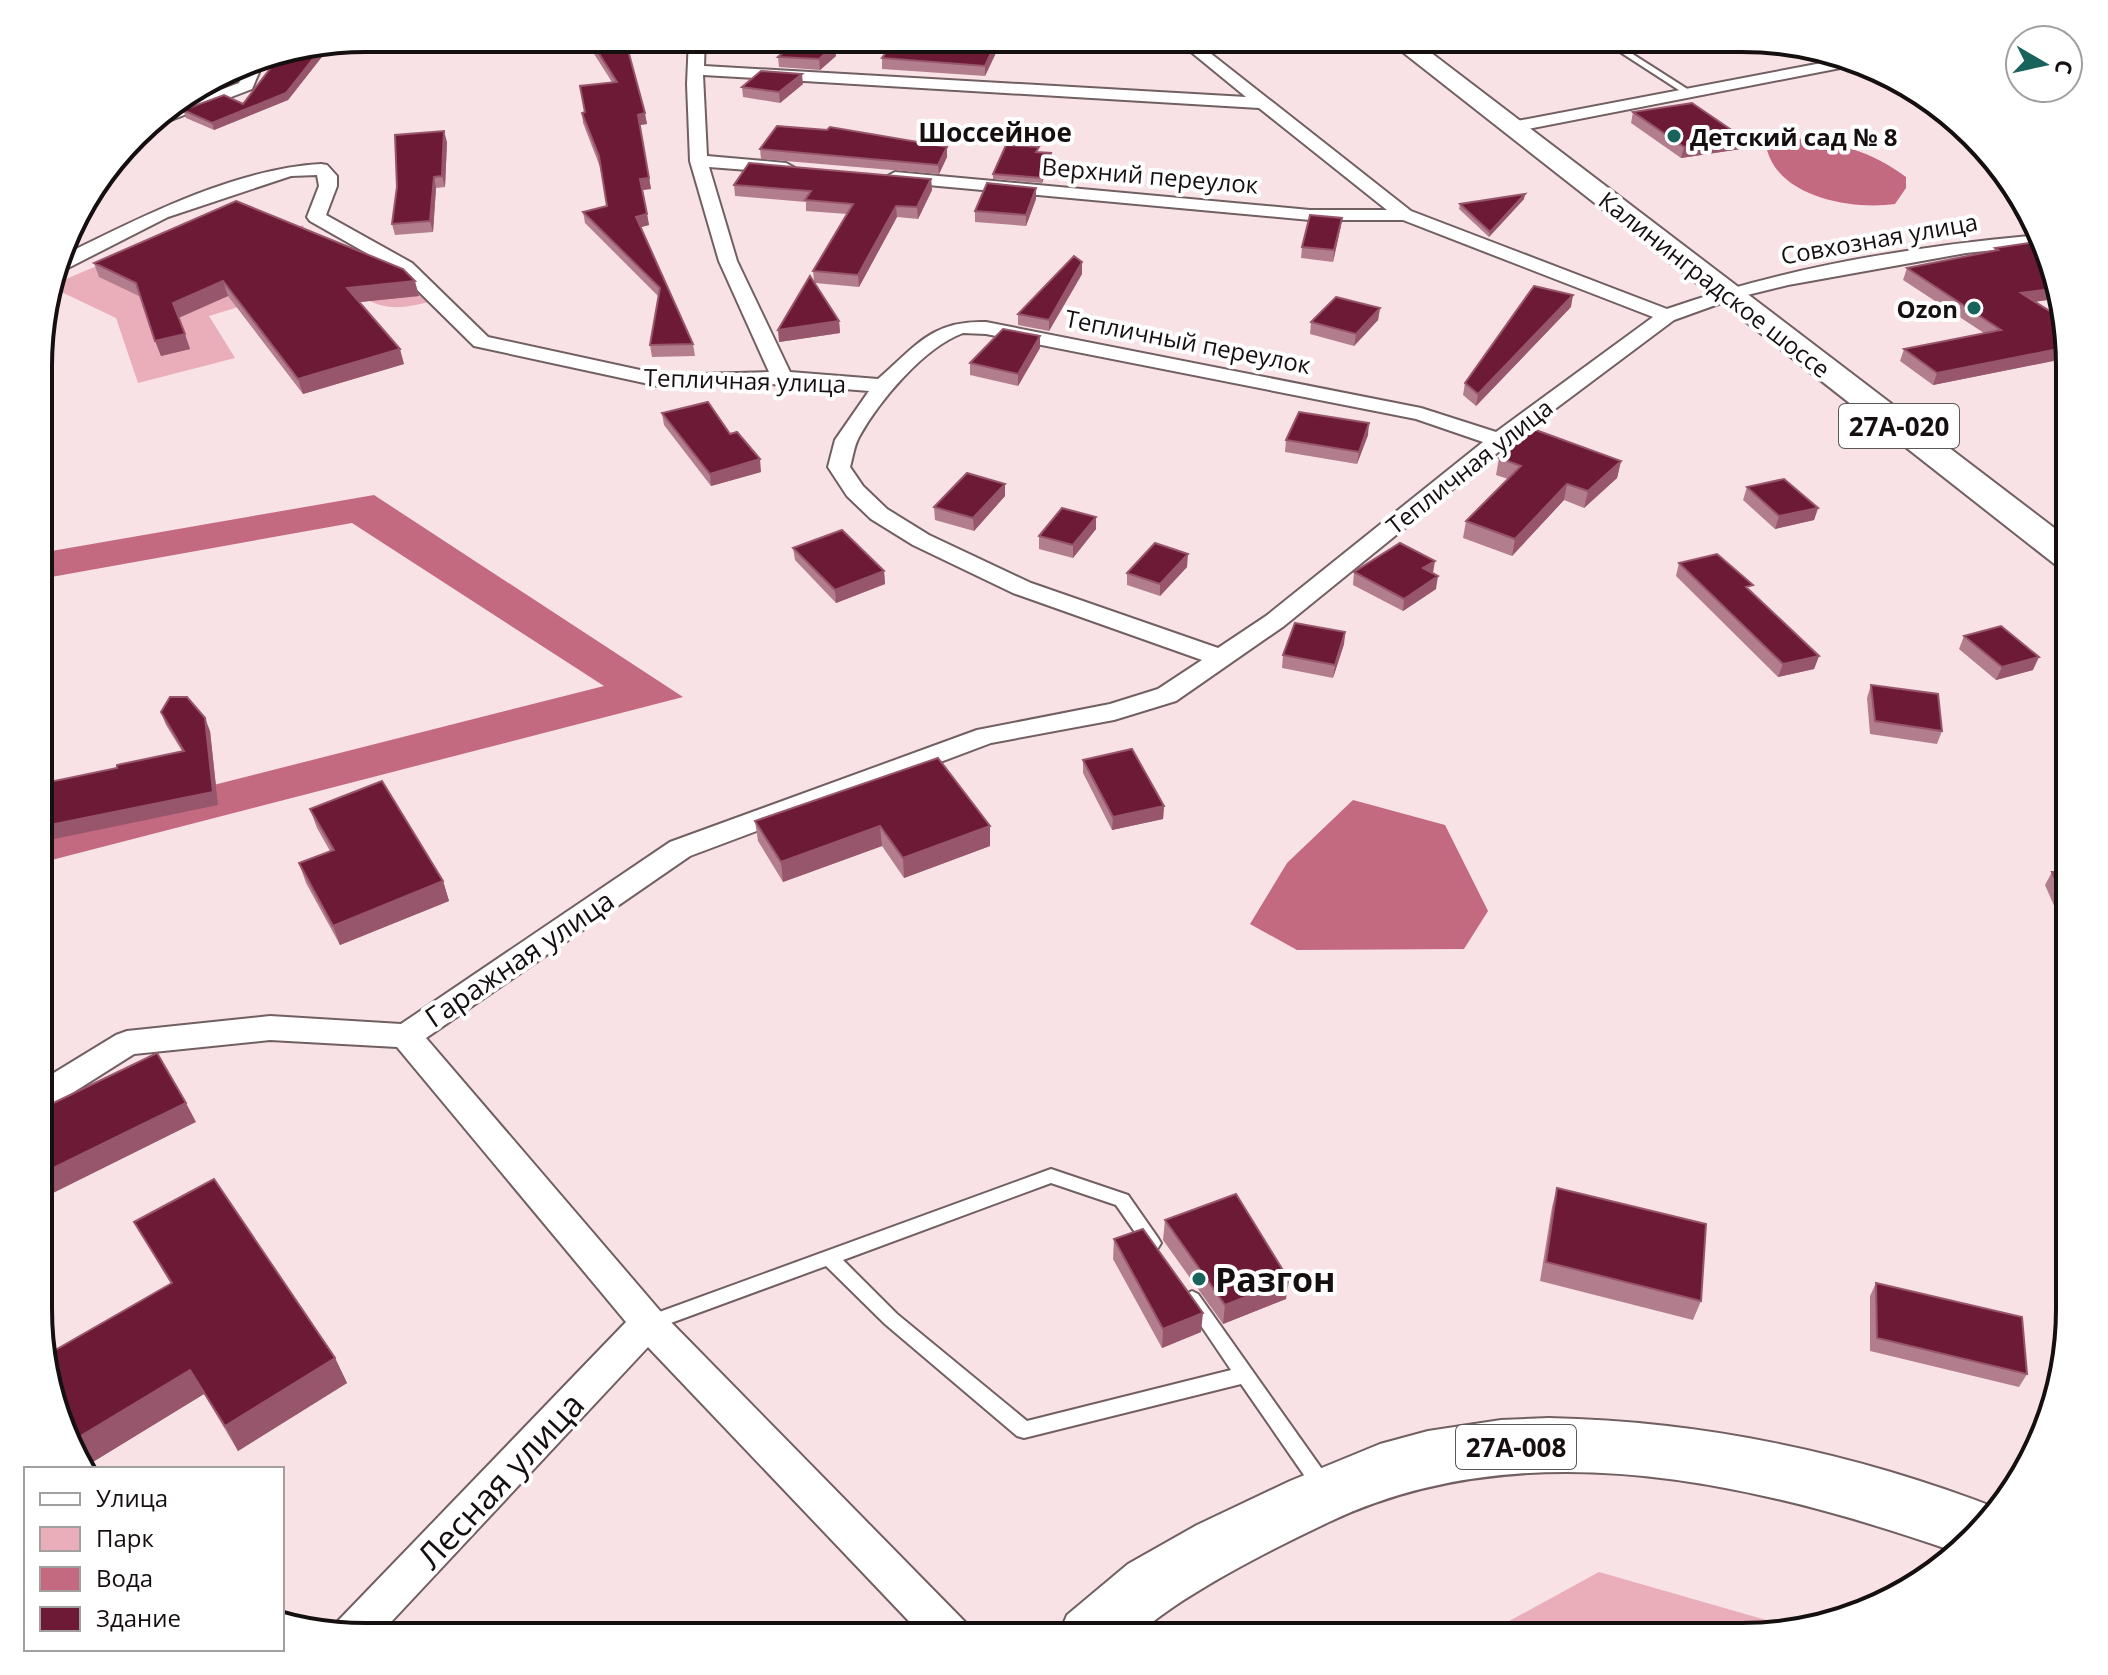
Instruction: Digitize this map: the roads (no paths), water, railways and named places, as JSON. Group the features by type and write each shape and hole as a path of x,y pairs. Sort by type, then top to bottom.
{"main road":[{"name":"Калининградское шоссе","path":"1415,52 2056,547"},
{"name":"27А-008","path":"1108,1623 1186,1561 1352,1480 1452,1453 1548,1444 1686,1454 1838,1485 1968,1527"}],"street":[{"path":"697,52 699,161 728,261 782,378"},
{"path":"1200,52 1405,215 1667,316"},
{"path":"1512,127 1832,66"},
{"path":"696,70 1155,99 1267,103"},
{"path":"188,108 246,86 251,74"},
{"path":"699,161 809,170"},
{"name":"Тепличная улица","path":"71,259 162,213 289,171 321,169 328,176 328,186 316,217 405,267 481,342 663,381 782,378 883,386 846,440 839,467 855,491 879,514 921,540 1022,588 1221,658"},
{"name":"Верхний переулок","path":"871,175 1310,215 1405,215"},
{"name":"Совхозная улица","path":"1728,294 1787,279 1966,247 2030,241"},
{"name":"Тепличная улица","path":"986,736 1114,712 1167,695 1275,621 1499,440 1667,316 1728,294"},
{"name":"Тепличный переулок","path":"883,386 942,334 961,327 986,328 1421,414 1499,440"},
{"name":"Гаражная улица","path":"52,1090 127,1043 270,1028 406,1036 680,849 986,736"},
{"path":"406,1036 648,1323 938,1623"},
{"name":"Лесная улица","path":"363,1623 648,1323"}],"lane":[{"path":"1625,52 1688,92"},
{"path":"648,1323 1051,1176 1122,1200 1166,1262"},
{"path":"829,1257 891,1319 1024,1430 1245,1375"},
{"path":"1184,1287 1327,1492"}],"water":[{"path":"1795,138 1839,145 1867,154 1906,177 1906,188 1895,204 1878,205 1839,202 1802,190 1787,180 1767,150 1777,142"},
{"path":"374,495 683,697 52,860 52,826 604,686 352,523 52,577 52,551"},
{"path":"1353,800 1445,825 1488,911 1464,949 1297,950 1250,924 1287,863"}],"place":[{"name":"Детский сад № 8","path":"1674,136"},
{"name":"Ozon","path":"1974,308"},
{"name":"Разгон","path":"1199,1279"}],"district":[{"name":"Шоссейное","path":"995,132"}]}
